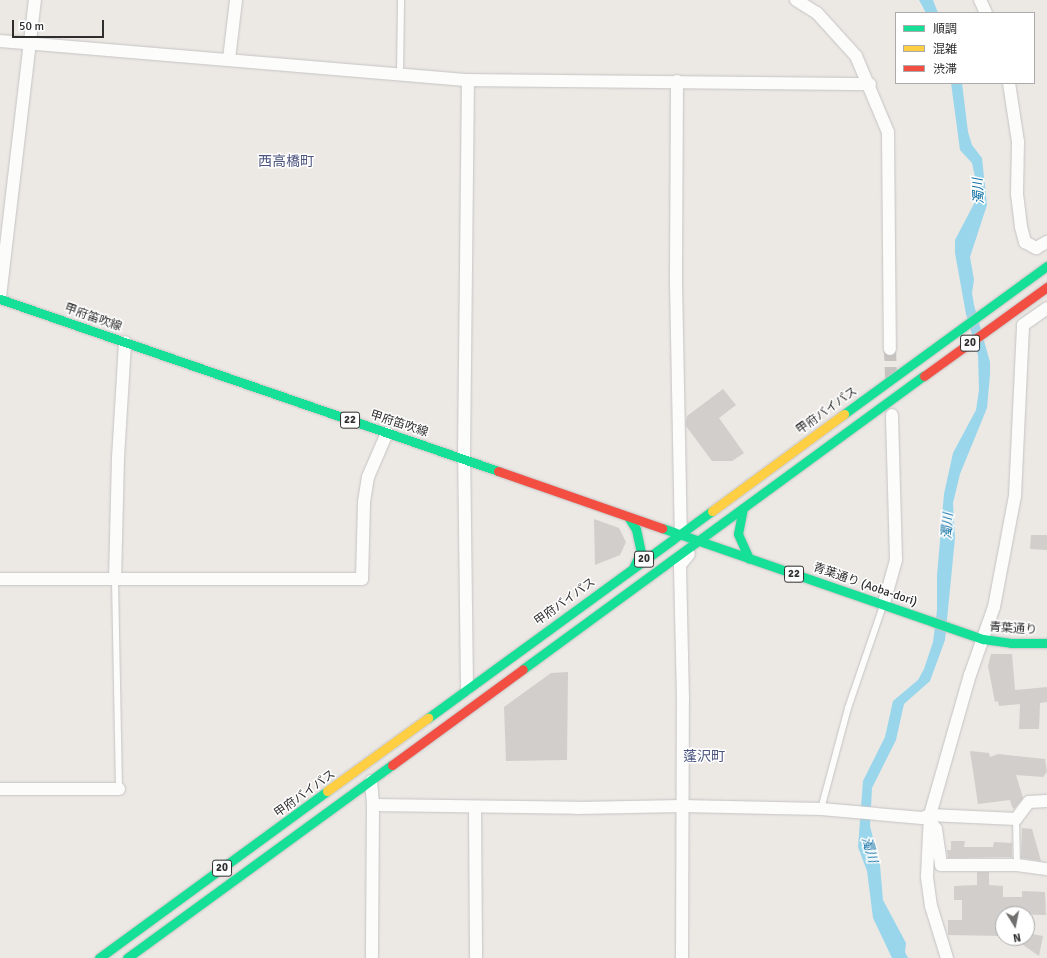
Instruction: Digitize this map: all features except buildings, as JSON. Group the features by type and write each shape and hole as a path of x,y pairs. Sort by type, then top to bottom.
{"main road":[{"name":"甲府バイパス","path":"99,958 367,764 634,566 681,534 1047,266"},
{"name":"20","path":"127,958 1047,287"},
{"name":"甲府笛吹線","path":"0,298 387,433 464,458 629,518 699,541"},
{"path":"743,508 738,534 749,559"},
{"path":"629,518 636,529 641,552 634,566"},
{"name":"青葉通り (Aoba-dori)","path":"699,541 980,638"},
{"name":"青葉通り","path":"980,638 1011,643 1047,643"}],"street":[{"path":"0,298 35,0"},
{"path":"229,59 236,0"},
{"path":"796,0 817,13 856,56 870,84 888,132 890,349"},
{"path":"980,0 986,12"},
{"path":"0,41 229,59 400,76 468,80 870,84"},
{"path":"467,689 464,458 468,80"},
{"path":"677,81 676,283 681,534"},
{"path":"1009,84 1018,142 1017,194 1021,227 1026,242 1036,248 1047,242"},
{"path":"948,958 931,906 927,876 927,818 980,638 994,608 1015,496 1023,325 1047,308"},
{"path":"115,580 118,458 125,342"},
{"path":"886,605 896,560 892,414"},
{"path":"0,579 362,579 364,502 368,477 387,433"},
{"path":"682,958 683,699 680,565 699,541"},
{"path":"368,783 373,805 372,958"},
{"path":"0,789 119,789"},
{"path":"373,805 475,807 682,806 825,810 927,818 1016,819 1029,802 1047,801"},
{"path":"475,807 476,958"},
{"path":"927,818 936,828 941,865 1017,865 1047,869"}],"lane":[{"path":"400,0 400,76"},
{"path":"115,580 119,789"},
{"path":"825,810 848,708 886,605"},
{"path":"1016,819 1017,865"}],"water":[{"path":"919,0 933,0 938,12 925,12"},
{"name":"濁川","path":"951,84 962,84 968,132 972,145 982,158 987,205 970,257 974,280 972,293 974,305 990,362 990,375 987,408 960,474 953,503 955,538 945,640 930,681 904,704 896,740 872,788 870,826 880,865 883,900 906,943 905,952 908,958 892,958 873,918 867,871 858,847 863,781 885,737 893,701 918,680 924,669 933,642 937,610 937,576 944,494 953,453 976,410 979,390 978,355 966,314 955,253 955,240 977,198 972,163 960,150"}],"tunnel":[{"path":"890,349 891,383"}],"traffic: fast":[{"path":"844,414 1047,266"},
{"path":"0,299 498,471"},
{"path":"523,669 924,376"},
{"path":"743,508 738,534 749,559"},
{"path":"428,718 712,511"},
{"path":"629,518 636,529 641,552 634,566"},
{"path":"662,528 983,639 1011,643 1047,643"},
{"path":"127,958 392,765"},
{"path":"99,958 327,791"}],"traffic: slow":[{"path":"712,511 844,414"},
{"path":"327,791 428,718"}],"traffic: jam":[{"path":"924,376 1047,287"},
{"path":"498,471 662,528"},
{"path":"392,765 523,669"}],"district":[{"name":"西高橋町","path":"286,162"},
{"name":"蓬沢町","path":"704,757"}]}
